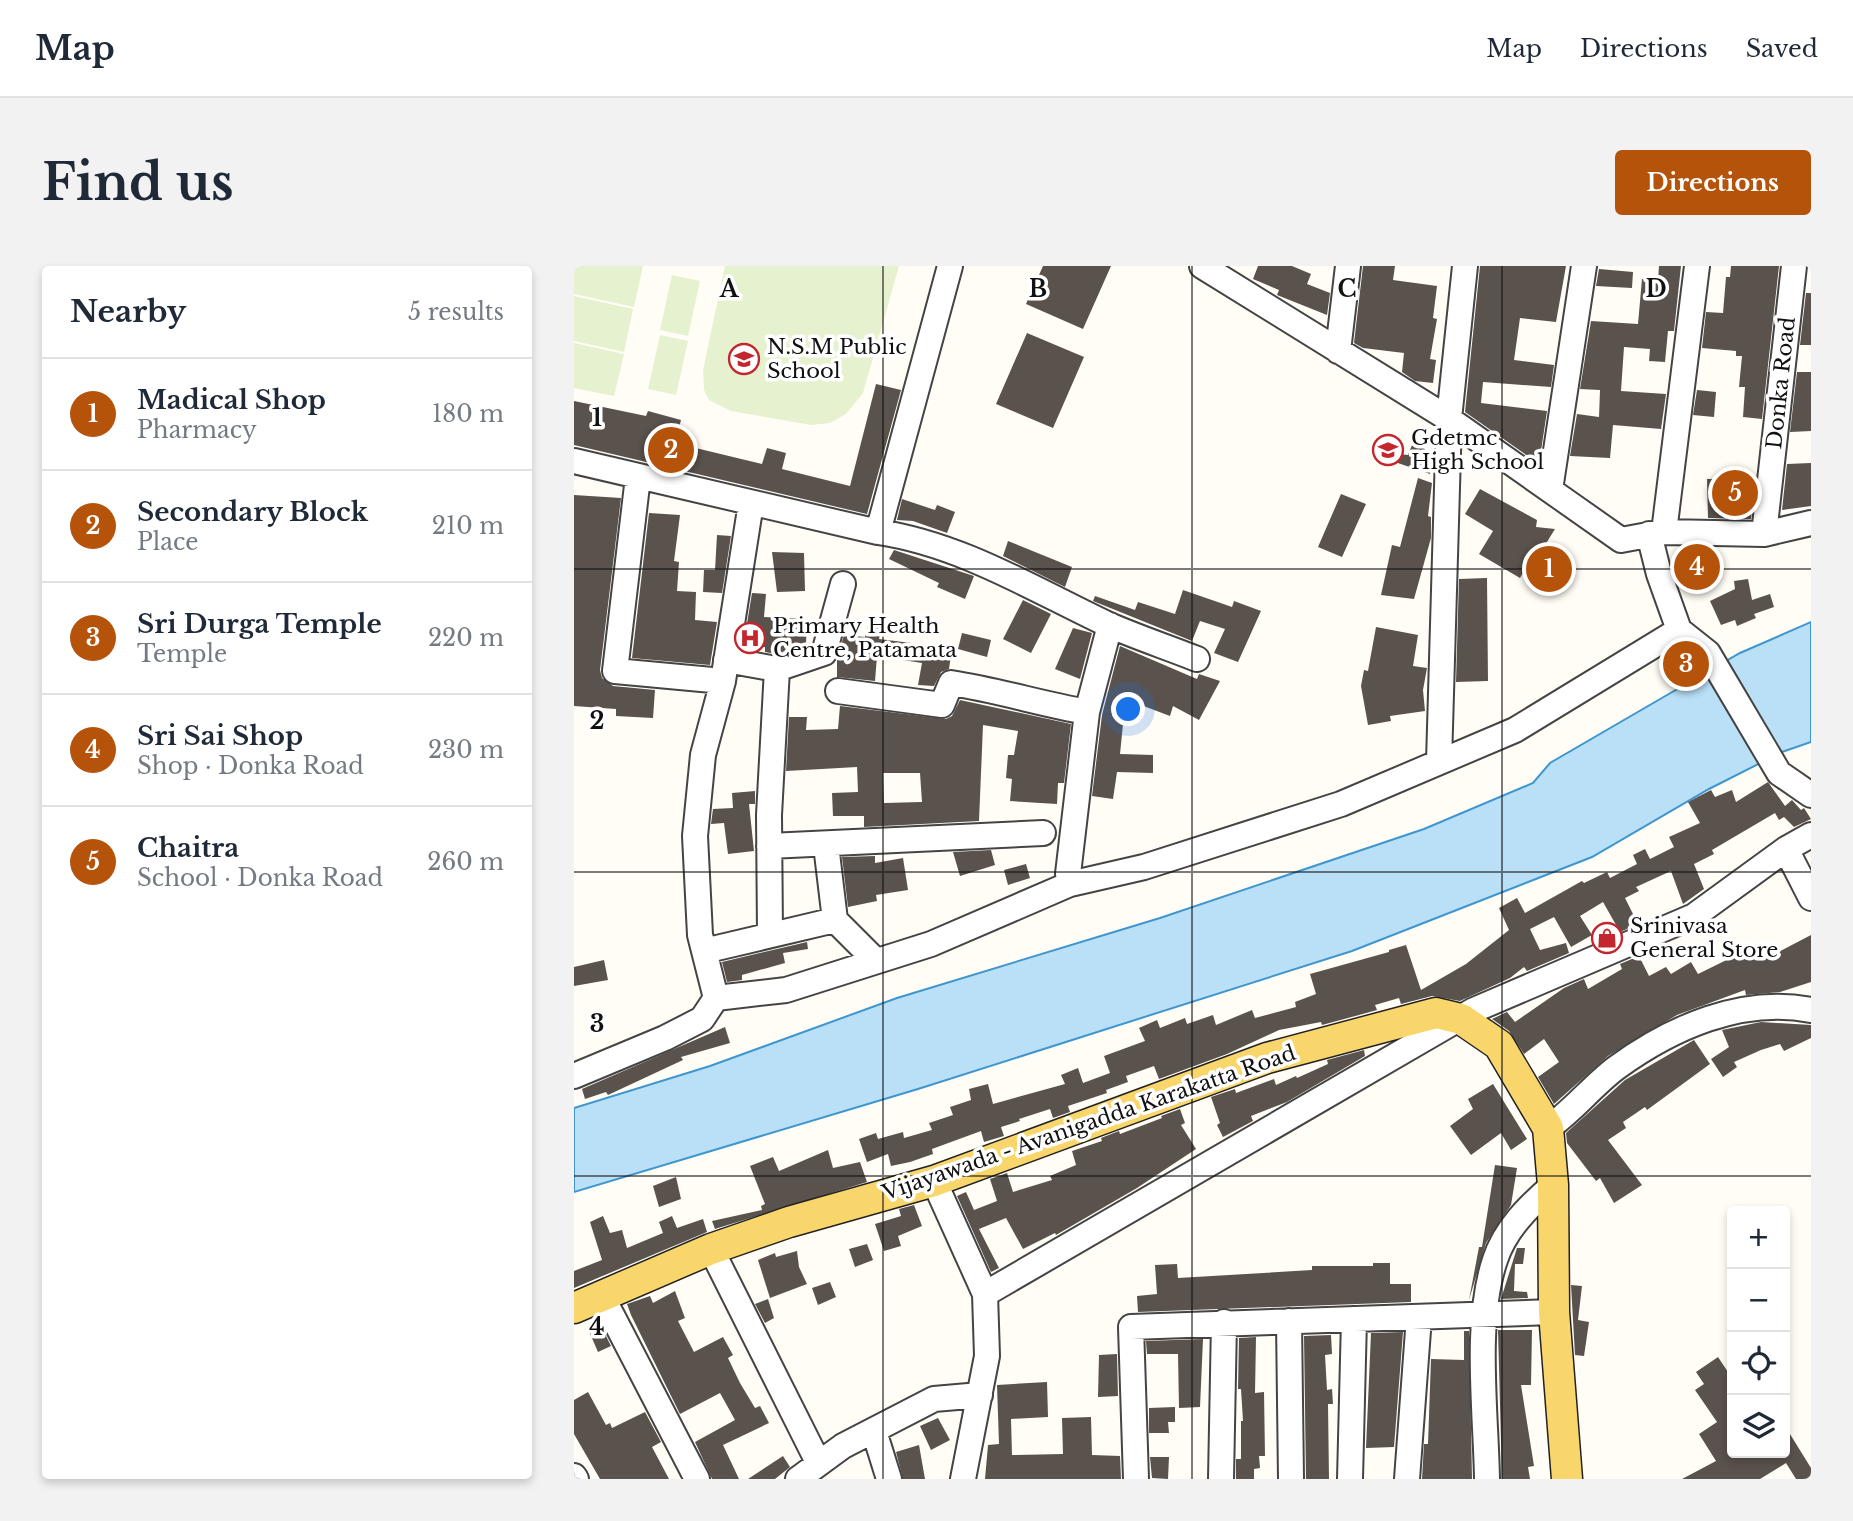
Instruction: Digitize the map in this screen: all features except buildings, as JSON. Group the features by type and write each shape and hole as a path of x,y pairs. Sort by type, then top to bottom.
{"main road":[{"name":"Vijayawada - Avanigadda Karakatta Road","path":"574,1308 603,1298 711,1249 789,1222 934,1181 1267,1058 1436,1013 1461,1019 1499,1045 1548,1128 1553,1185 1554,1312 1567,1479"}],"street":[{"path":"878,531 950,266"},
{"path":"1202,266 1449,419 1621,540 1656,533 1763,534 1811,523"},
{"path":"1338,351 1348,266"},
{"path":"1439,762 1449,419 1465,266"},
{"path":"1550,490 1584,266"},
{"path":"1697,266 1656,533 1659,574 1679,630 1708,653 1779,773 1811,796"},
{"name":"Donka Road","path":"1763,534 1794,266"},
{"path":"574,461 929,542 983,564 1110,625 1197,659"},
{"path":"638,477 615,671 777,670 824,653 843,584"},
{"path":"574,1076 665,1038 702,1019 716,998 700,935 695,836 702,755 725,670 751,503"},
{"path":"1070,884 1087,712 1110,625"},
{"path":"716,998 786,990 930,944 1070,884 1144,867 1340,804 1515,730 1679,630"},
{"path":"770,934 769,846 777,670"},
{"path":"838,691 942,705 951,683 1002,691 1056,707 1087,712"},
{"path":"769,846 1043,833"},
{"path":"985,1294 1474,1010 1694,916 1786,849 1811,835"},
{"path":"826,845 835,920 876,961"},
{"path":"1786,849 1811,898"},
{"path":"704,951 835,920"},
{"path":"1548,1128 1572,1111 1616,1069 1696,1021 1750,1008 1792,1006 1811,1010"},
{"path":"934,1181 985,1294 987,1356 963,1479"},
{"path":"1488,1479 1484,1315 1495,1259 1522,1213 1553,1185"},
{"path":"711,1249 818,1462"},
{"path":"603,1298 697,1479"},
{"path":"1136,1479 1131,1327 1554,1312"},
{"path":"1407,1479 1419,1317"},
{"path":"1350,1479 1354,1319"},
{"path":"1289,1321 1291,1479"},
{"path":"1222,1479 1224,1322"},
{"path":"798,1479 818,1462 934,1399 980,1395"},
{"path":"874,1431 889,1479"}],"green space":[{"path":"574,266 643,266 634,307 574,294"},
{"path":"725,266 899,266 863,393 846,414 830,423 811,425 731,411 709,400 704,390 703,370"},
{"path":"672,275 700,281 688,336 660,330"},
{"path":"574,296 633,309 624,352 574,341"},
{"path":"660,335 688,341 676,395 648,389"},
{"path":"574,343 624,354 614,396 574,388"}],"water":[{"path":"1811,622 1811,742 1782,752 1709,789 1592,857 1352,951 918,1089 574,1192 574,1108 710,1066 897,998 1160,918 1424,829 1533,783 1550,763 1667,695 1740,653"}],"place":[{"name":"N.S.M Public School","path":"744,359"},
{"name":"Secondary Block","path":"671,450"},
{"name":"Gdetmc High School","path":"1388,450"},
{"name":"Chaitra","path":"1735,493"},
{"name":"Sri Sai Shop","path":"1697,567"},
{"name":"Madical Shop","path":"1549,569"},
{"name":"Primary Health Centre, Patamata","path":"750,638"},
{"name":"Sri Durga Temple","path":"1686,664"},
{"name":"Srinivasa General Store","path":"1607,938"}]}
